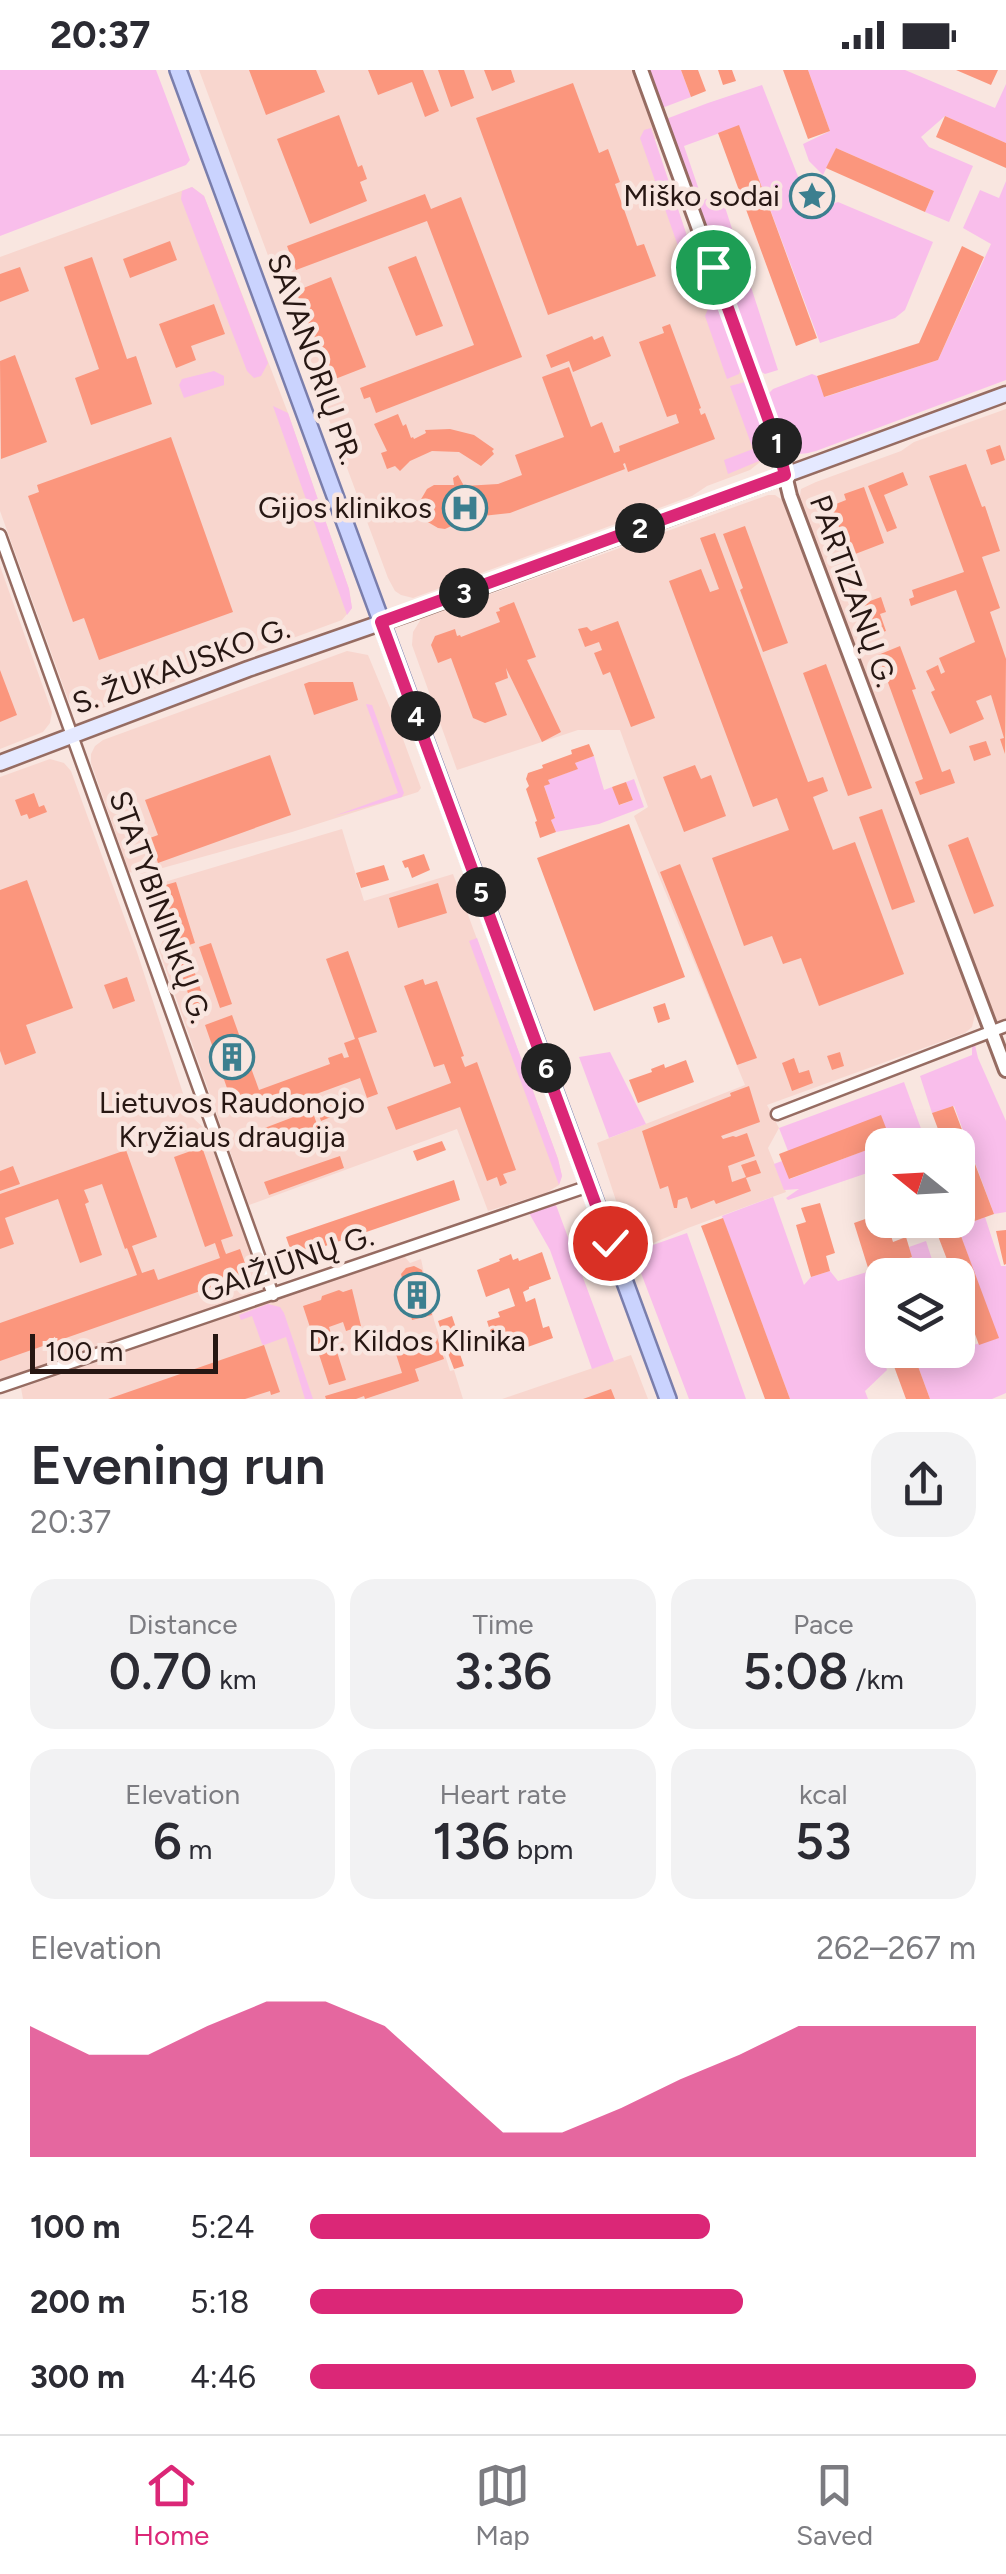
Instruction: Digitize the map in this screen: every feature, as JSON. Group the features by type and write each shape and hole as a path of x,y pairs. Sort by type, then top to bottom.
{"main road":[{"name":"SAVANORIŲ PR.","path":"178,70 668,1399"},
{"name":"S. ŽUKAUSKO G.","path":"0,762 1006,394"}],"street":[{"name":"PARTIZANŲ G.","path":"641,70 778,446 790,496 1006,1070"},
{"name":"STATYBININKŲ G.","path":"0,536 273,1295"},
{"path":"777,1114 1006,1026"},
{"name":"GAIŽIŪNŲ G.","path":"0,1387 590,1186"}],"shaded area":[{"path":"0,70 156,70 190,160 186,165 0,236"},
{"path":"199,70 633,70 659,137 654,140 693,254 700,255 768,441 764,459 750,470 692,496 413,598 395,591"},
{"path":"648,70 681,70 691,97 662,108"},
{"path":"808,70 905,70 995,108 1006,84 1006,143 945,116 921,137 929,147 973,166 949,222 925,212 934,191 836,148 823,175 809,161 803,144 830,131"},
{"path":"762,85 810,207 838,202 933,242 905,310 895,318 820,343 739,126 684,146 699,190 691,188 666,119"},
{"path":"651,128 693,254 700,255 693,266 684,263 640,138 644,130"},
{"path":"1006,181 1006,380 816,451 790,451 783,444 766,396 773,389 812,374 817,376 825,397 938,360 991,244 963,228 980,190 999,198"},
{"path":"192,187 204,196 288,413 349,589 352,608 342,620 94,711 82,711 69,702 0,511 0,257"},
{"path":"192,187 204,196 268,363 261,376 254,378 247,371 181,199 182,191"},
{"path":"708,198 723,201 778,370 765,374 757,369 698,208"},
{"path":"714,307 721,310 741,368 739,374 727,379 705,316"},
{"path":"214,371 224,376 224,385 184,398 179,385 182,379"},
{"path":"745,382 768,444 759,461 728,474 724,460 753,449 730,386"},
{"path":"273,406 288,413 349,589 352,608 347,615"},
{"path":"1006,409 1006,1020 998,1022 799,502 801,489 816,482"},
{"path":"768,495 785,502 976,1010 972,1027 965,1033 767,1105 779,1128 768,1148 786,1192 633,1252 597,1143 745,1085 634,816 648,807 620,730 578,730 457,770 412,645 413,632 421,619"},
{"path":"0,566 52,712 43,732 0,749"},
{"path":"347,651 368,655 421,788 418,792 141,874 129,872 91,763 95,746"},
{"path":"366,704 372,705 404,793 402,797 334,816 398,793"},
{"path":"594,756 604,790 612,787 620,805 633,800 626,782 634,779 644,807 599,824 556,832 544,786 549,784 548,780 577,769 575,763"},
{"path":"50,759 64,763 71,771 137,952 190,1115 209,1133 261,1280 249,1295 0,1379 0,777"},
{"path":"342,829 364,901 453,874 558,1159 562,1176 559,1185 546,1193 488,1211 457,1129 249,1205 159,950 166,932 151,886"},
{"path":"477,938 558,1159 562,1176 559,1185 469,941"},
{"path":"975,1045 1006,1121 1006,1212 994,1214 975,1163 975,1128 962,1128 954,1106 932,1113 920,1076 972,1055"},
{"path":"610,1052 646,1124 609,1138 579,1057"},
{"path":"904,1082 921,1128 865,1128 865,1143 788,1151 779,1128"},
{"path":"865,1150 865,1174 788,1200 799,1189 784,1190 774,1164 782,1161 790,1179"},
{"path":"773,1197 804,1285 811,1277 830,1271 838,1281 865,1273 865,1368 887,1370 865,1391 868,1399 790,1399 722,1216"},
{"path":"556,1205 614,1361 592,1369 550,1250 529,1213"},
{"path":"985,1217 1001,1266 1006,1266 1006,1393 992,1399 930,1399 919,1368 975,1368 975,1344 998,1338 975,1275 975,1258 969,1258 962,1238 975,1238 975,1221"},
{"path":"687,1233 746,1399 689,1399 633,1252"},
{"path":"926,1241 932,1258 912,1258 909,1247"},
{"path":"404,1256 410,1263 421,1259 434,1320 463,1399 23,1399 21,1388"},
{"path":"268,1304 280,1307 284,1313 313,1399 305,1399 286,1337 264,1345 252,1316 241,1320 239,1315"},
{"path":"631,1355 648,1399 502,1399"}],"building":[{"path":"249,70 316,70 325,92 266,115"},
{"path":"368,70 423,70 439,111 425,117 412,82 378,95"},
{"path":"438,70 464,70 474,98 451,107"},
{"path":"484,70 511,70 515,82 492,91"},
{"path":"681,70 698,70 706,91 691,97"},
{"path":"718,70 732,70 736,81 723,85"},
{"path":"783,70 808,70 830,131 808,139"},
{"path":"956,70 998,70 991,85"},
{"path":"573,83 599,153 608,149 620,182 615,184 637,246 644,244 656,276 548,315 476,118"},
{"path":"339,115 358,167 362,165 367,179 360,182 367,201 310,224 277,139"},
{"path":"945,116 1006,143 1006,168 936,137"},
{"path":"739,125 817,338 796,346 718,133"},
{"path":"836,148 934,191 925,212 826,168"},
{"path":"425,194 431,209 461,197 522,357 376,413 370,397 364,399 360,388 474,345 427,221 296,270 287,246"},
{"path":"170,241 177,260 130,278 123,259"},
{"path":"962,246 984,257 938,360 824,397 817,376 919,343"},
{"path":"416,256 443,326 416,336 388,267"},
{"path":"92,257 127,359 136,356 152,404 91,425 75,378 99,369 64,267"},
{"path":"20,267 29,291 0,302 0,274"},
{"path":"331,277 366,367 330,381 296,291"},
{"path":"214,304 225,334 191,346 196,360 176,368 159,324"},
{"path":"670,324 701,415 705,413 715,439 628,472 625,463 625,469 510,513 455,519 458,523 445,529 426,521 420,501 427,489 454,485 453,478 458,475 464,486 498,484 522,475 515,455 564,437 542,377 569,367 591,427 602,422 614,453 620,451 619,446 679,423 676,414 667,417 639,342 664,333 662,327"},
{"path":"592,336 594,340 603,336 611,356 573,372 569,361 551,368 546,355"},
{"path":"15,355 47,442 1,459 0,361"},
{"path":"398,414 411,438 426,433 425,430 450,429 474,435 494,449 494,454 481,466 459,452 432,451 410,461 400,471 395,466 387,469 381,453 387,451 374,424"},
{"path":"171,437 233,612 99,660 84,618 73,622 28,496 39,492 37,485"},
{"path":"1000,445 1005,460 991,465 986,450"},
{"path":"966,464 1000,551 982,557 1000,608 990,612 1006,659 1005,754 991,695 976,701 984,719 950,734 931,692 935,690 926,671 938,665 941,674 945,672 939,658 975,642 956,590 911,606 909,599 914,597 912,590 964,572 929,476"},
{"path":"903,472 908,485 884,495 897,528 887,532 868,486"},
{"path":"864,487 884,543 850,556 831,506 846,500 844,494"},
{"path":"745,526 788,643 763,652 723,534"},
{"path":"715,533 808,782 823,777 828,791 813,797 833,850 855,842 904,974 819,1006 801,958 783,964 772,936 744,946 712,858 789,830 777,798 753,807 669,581 701,569 710,592 719,589 700,538"},
{"path":"881,597 886,612 880,614 886,631 872,635 862,604"},
{"path":"514,602 536,657 527,660 561,732 542,742 506,668 508,678 495,683 507,715 485,723 473,718 451,658 438,663 431,645 435,636 455,629 461,637 500,622 496,612"},
{"path":"618,621 655,718 631,727 610,672 603,675 594,653 602,650 599,642 585,647 578,629 587,627 591,631"},
{"path":"900,646 942,772 950,769 955,783 920,795 915,782 923,779 878,655"},
{"path":"826,664 872,788 848,796 803,673"},
{"path":"0,670 17,715 0,722"},
{"path":"353,682 358,700 314,715 304,684"},
{"path":"986,741 991,755 974,761 969,746"},
{"path":"589,744 594,756 575,763 578,769 548,780 550,784 544,786 556,832 540,838 526,789 528,773"},
{"path":"270,755 291,815 158,863 150,838 158,835 145,800"},
{"path":"695,765 701,779 711,775 726,816 684,832 663,777"},
{"path":"626,782 633,800 619,805 612,787"},
{"path":"34,793 39,807 44,805 47,812 29,819 27,814 21,816 15,800"},
{"path":"882,809 915,902 892,910 859,817"},
{"path":"629,824 685,977 594,1011 537,858"},
{"path":"968,837 994,906 974,914 948,845"},
{"path":"424,854 430,870 412,878 402,861"},
{"path":"680,864 757,1058 737,1065 660,872"},
{"path":"384,865 389,880 361,888 356,873"},
{"path":"27,880 73,1008 26,1025 36,1053 5,1065 0,1051 0,890"},
{"path":"176,882 195,943 174,950 155,888"},
{"path":"438,883 447,913 398,928 389,898"},
{"path":"211,943 232,1004 220,1008 199,947"},
{"path":"187,951 209,1013 196,1017 175,955"},
{"path":"348,951 377,1032 358,1038 378,1094 367,1098 360,1078 267,1112 263,1101 235,1111 205,1025 232,1015 259,1090 330,1064 328,1058 342,1053 344,1058 349,1057 344,1043 355,1039 326,959"},
{"path":"127,977 135,1001 113,1009 104,985"},
{"path":"423,979 425,985 437,981 465,1067 477,1062 516,1170 503,1174 507,1183 500,1186 497,1177 487,1181 460,1107 396,1130 387,1107 451,1083 444,1064 434,1067 404,986"},
{"path":"665,1003 670,1019 658,1023 653,1007"},
{"path":"840,1052 844,1066 832,1070 827,1056"},
{"path":"794,1058 799,1073 809,1070 813,1083 792,1091 782,1063"},
{"path":"686,1060 694,1082 638,1103 629,1080 664,1064 665,1068"},
{"path":"749,1086 760,1122 721,1136 723,1139 747,1133 755,1156 728,1166 732,1182 746,1177 741,1165 756,1160 761,1173 746,1178 751,1191 691,1209 687,1197 678,1200 674,1208 668,1186 660,1189 642,1131"},
{"path":"339,1101 343,1112 321,1121 317,1109"},
{"path":"953,1106 961,1128 938,1128 932,1113"},
{"path":"312,1110 318,1127 254,1150 249,1134"},
{"path":"881,1115 886,1128 865,1128 865,1151 789,1179 779,1154"},
{"path":"442,1141 446,1150 417,1161 413,1151"},
{"path":"202,1147 233,1236 221,1240 224,1249 226,1254 240,1249 249,1274 0,1361 0,1323 137,1275 102,1184 84,1190 102,1255 80,1263 58,1199 5,1218 14,1244 0,1249 0,1194 126,1150 157,1237 132,1246 142,1273 154,1269 158,1280 220,1258 215,1243 205,1247 174,1157"},
{"path":"340,1156 344,1168 269,1195 264,1182"},
{"path":"975,1164 994,1214 975,1221"},
{"path":"13,1166 20,1184 0,1191 0,1171"},
{"path":"454,1180 460,1200 293,1257 286,1237"},
{"path":"820,1203 835,1253 826,1256 830,1271 811,1277 796,1225 806,1222 801,1208"},
{"path":"723,1218 790,1399 765,1399 701,1226"},
{"path":"865,1219 865,1238 892,1238 893,1242 906,1238 912,1257 865,1258 854,1223"},
{"path":"1006,1230 1006,1264 1004,1265 996,1231"},
{"path":"939,1238 962,1238 969,1258 946,1258"},
{"path":"542,1252 551,1279 523,1292 526,1302 535,1298 543,1328 549,1326 553,1338 511,1349 504,1329 491,1334 487,1321 515,1306 509,1288 486,1297 477,1270 511,1254 513,1260 519,1261"},
{"name":"Dr. Kildos Klinika","path":"414,1266 422,1270 432,1315 412,1320 401,1274"},
{"path":"975,1274 999,1338 979,1345 975,1334"},
{"path":"352,1289 361,1326 346,1331 343,1322 329,1327 346,1380 329,1385 303,1306 339,1290"},
{"path":"452,1316 457,1331 443,1336 438,1321"},
{"path":"437,1338 444,1359 415,1369 419,1381 365,1399 326,1399 325,1396 402,1373 395,1351"},
{"path":"460,1343 464,1366 454,1369 446,1348"},
{"path":"264,1345 280,1392 245,1399 108,1399"},
{"path":"895,1368 919,1368 930,1399 906,1399"},
{"path":"611,1389 615,1399 583,1399"}],"place":[{"name":"Miško sodai","path":"812,196"},
{"name":"Gijos klinikos","path":"465,508"},
{"name":"Lietuvos Raudonojo Kryžiaus draugija","path":"232,1057"},
{"name":"Dr. Kildos Klinika","path":"417,1295"}],"route":[{"path":"610,1243 381,622 785,475 713,267"}]}
